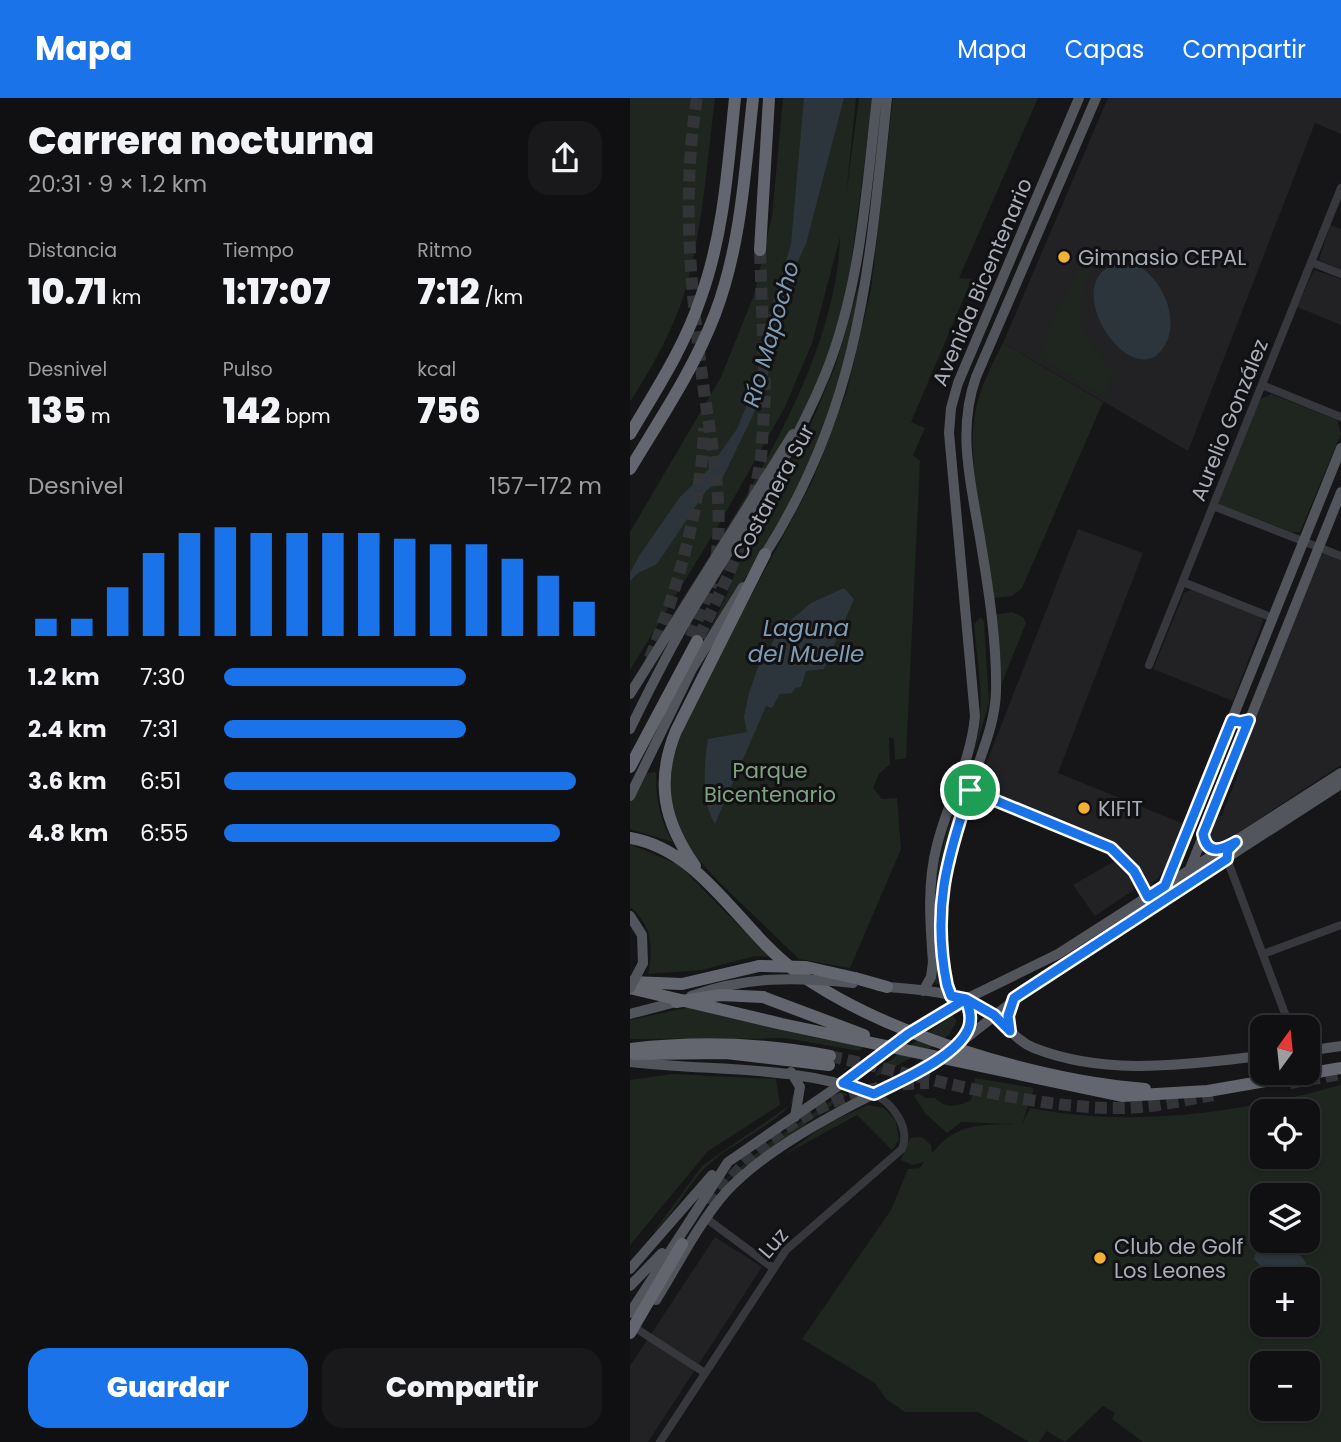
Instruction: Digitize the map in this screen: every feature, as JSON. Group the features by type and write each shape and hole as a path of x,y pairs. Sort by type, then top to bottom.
{"highway":[{"path":"630,434 680,347 707,280 720,225 735,98"},
{"path":"630,469 692,363 720,298 738,224 753,98"},
{"path":"760,250 769,98"},
{"path":"705,881 682,848 669,820 663,790 664,769 676,731 765,554"},
{"path":"630,749 694,639 630,766"},
{"path":"630,838 666,850 705,881 792,968 834,996 889,1023 956,1047 1071,1077 1139,1088 1208,1091"},
{"path":"630,982 682,984 759,966 807,967 887,987"},
{"path":"630,988 769,1021 1112,1094 1142,1096 1208,1091 1341,1068"},
{"path":"676,1002 720,995 763,997 909,1050"},
{"path":"733,1044 830,1061 726,1053 678,1060 630,1051 655,1046 733,1044"},
{"path":"634,1331 680,1241"}],"main road":[{"name":"Costanera Sur","path":"630,729 695,606 790,453 815,399 852,289 877,98"},
{"name":"Costanera Sur","path":"630,796 692,669 765,554 814,463 848,373 871,258 887,98"},
{"name":"Avenida Bicentenario","path":"923,991 931,977 933,962 930,888 934,858 974,735 975,694 949,433 951,408 958,383 1079,98"},
{"name":"Avenida Bicentenario","path":"951,996 942,945 942,889 950,848 991,730 995,701 990,611 967,464 965,431 968,403 976,377 1096,98"},
{"name":"Costanera Sur","path":"630,694 815,399"},
{"path":"1167,890 1341,447"},
{"path":"1189,872 1341,492"},
{"path":"1232,720 1249,720"},
{"path":"630,1269 702,1185 728,1161 924,1024 966,999 1058,954 1148,897 1167,890 1189,872 1225,854 1236,842 1341,773"},
{"path":"630,1286 680,1241 727,1191 793,1140 956,1046 1014,998 1167,890 1341,784"},
{"path":"1203,834 1208,847 1225,854"},
{"path":"630,916 642,935 643,963 630,988"},
{"path":"630,1014 676,1002 714,988 750,980 788,977 854,980"},
{"path":"887,987 966,999 994,1015 1022,1042 1045,1052 1126,1068 1250,1057"},
{"path":"1010,1031 1008,1016 1014,998"},
{"path":"966,999 971,1017 966,1036"},
{"path":"1320,1049 1341,1046"},
{"path":"630,1062 678,1060 791,1072 843,1083 874,1094"},
{"path":"791,1072 800,1087 795,1116"},
{"path":"630,1313 680,1241 728,1161"},
{"path":"630,1341 706,1219 727,1191"}],"street":[{"name":"Aurelio González","path":"1149,666 1341,188"},
{"path":"1311,262 1341,274"},
{"path":"1262,386 1341,417"},
{"path":"1213,506 1341,556"},
{"path":"1183,582 1273,618"},
{"path":"970,790 1111,848 1134,871 1148,897"},
{"path":"1225,854 1286,1015"},
{"path":"1263,954 1341,925"},
{"name":"Luz","path":"660,1442 791,1245 902,1149 904,1127 887,1102 874,1094"},
{"path":"706,1219 774,1268"},
{"path":"634,1331 705,1373"}],"shaded area":[{"path":"1108,98 1341,98 1341,134 1315,123 1188,451 1003,343"},
{"path":"1330,225 1341,229 1341,270 1319,260"},
{"path":"1314,270 1341,279 1341,325 1297,307"},
{"path":"1078,529 1143,553 1058,773 1184,824 1166,869 1150,886 1127,855 1112,845 977,787"},
{"path":"1324,553 1341,559 1341,765 1219,845 1212,845 1207,839 1214,819 1222,815 1239,772 1234,769 1320,555"},
{"path":"1192,589 1261,617 1263,621 1233,701 1153,669 1184,593"},
{"path":"1118,859 1138,887 1095,916 1073,885"},
{"path":"715,1237 762,1267 648,1442 630,1442 630,1366"}],"green space":[{"path":"630,98 715,98 700,219 685,291 661,348 630,402"},
{"path":"783,98 856,98 846,196 859,98 873,98 846,302 829,357 801,426 655,658 644,661 737,512 795,402 818,346 833,291 840,237 812,343 785,407 717,528 630,670 630,532 721,377 754,295 772,216"},
{"name":"Parque Bicentenario","path":"893,98 1038,98 959,278 972,279 911,422 925,428 913,455 920,461 906,758 895,760 894,739 889,737 890,764 879,774 873,788 882,799 897,798 901,849 850,968 799,959 721,884 696,857 676,827 667,774 690,710 812,482 847,391 871,290"},
{"path":"1093,247 1098,258 1083,290 1080,312 1092,346 1113,372 1105,397 1039,357 1055,313"},
{"path":"858,288 861,289 831,409 807,470 776,529 705,640 728,592 750,532 806,436 836,364"},
{"path":"1003,343 1103,402 1022,588 1012,596 994,598 977,496 973,443 974,419 979,397"},
{"path":"1271,394 1337,420 1341,434 1300,532 1292,532 1220,505 1218,500 1258,401"},
{"path":"1012,612 1023,617 1026,623 1001,685 993,615"},
{"path":"981,617 984,622 989,703 941,863 938,900 940,985 935,983 937,880 947,832 978,736 981,694 974,624"},
{"path":"656,772 659,808 673,842 630,829 630,800 643,774"},
{"path":"630,844 679,865 770,957 755,956 702,970 648,974 650,938 643,921 630,907"},
{"path":"691,1007 865,1046 859,1051 785,1038 630,1039 630,1020"},
{"path":"952,1015 957,1021 949,1035 934,1046 875,1077 878,1069"},
{"path":"672,1074 776,1079 780,1105 708,1151 630,1245 630,1080"},
{"name":"Club de Golf Los Leones","path":"975,1078 1034,1088 1022,1124 1030,1108 1108,1117 1147,1117 1250,1106 1250,1169 1320,1169 1320,1099 1284,1099 1341,1085 1341,1442 1143,1442 1112,1419 1115,1413 1103,1406 1065,1442 1047,1431 1039,1442 1029,1442 978,1412 905,1412 886,1399 875,1383 802,1339 891,1210 908,1169 920,1168 924,1162 912,1165 901,1160 910,1138 922,1137 931,1145 932,1153 959,1131 979,1126 1015,1124 961,1122 947,1133 926,1114 914,1096 918,1093 925,1098 935,1098 943,1104 961,1104 971,1100"},
{"path":"843,1093 848,1094 715,1188 769,1143"},
{"path":"868,1105 884,1108 896,1121 899,1140 892,1150 857,1115 784,1155 826,1124"},
{"path":"789,1106 706,1167 653,1233 702,1166"}],"water":[{"name":"Río Mapocho","path":"804,98 844,98 806,244 790,278 773,332 768,375 754,413 723,477 706,491 657,564 638,573 630,581 630,573 639,556 680,497 708,470 737,429 756,382 767,322 791,244"},
{"path":"1126,261 1149,274 1159,285 1170,313 1167,340 1160,352 1145,359 1129,355 1114,343 1102,325 1095,305 1095,285 1104,270"},
{"name":"Laguna del Muelle","path":"844,588 854,599 824,669 806,671 801,687 795,688 792,693 780,694 772,708 766,706 715,824 707,805 706,794 708,739 747,732 744,717 749,693 762,655 770,648 777,632 811,603"},
{"path":"1256,1253 1297,1253 1306,1264 1302,1267 1262,1267 1254,1259"}],"tunnel":[{"path":"697,98 690,171 690,244 695,318 718,497 716,561"},
{"path":"754,497 761,458 765,395 760,250"},
{"path":"650,658 687,545 698,487 704,428"},
{"path":"699,637 728,576 747,525"},
{"path":"691,637 712,582"},
{"path":"830,1056 971,1089 1079,1106 1138,1107 1213,1095"},
{"path":"1320,1078 1341,1074"},
{"path":"710,1205 754,1155 804,1116 863,1092 895,1085 929,1083"}],"place":[{"name":"Gimnasio CEPAL","path":"1064,257"},
{"name":"KIFIT","path":"1084,808"},
{"name":"Club de Golf Los Leones","path":"1100,1258"}],"route":[{"path":"970,790 950,848 941,908 945,976 951,996 966,999 971,1017 968,1030 956,1046 939,1058 874,1094 843,1083 908,1034 966,999 994,1015 1010,1031 1008,1016 1014,998 1227,859 1228,850 1236,842 1223,850 1213,850 1205,844 1203,834 1249,720 1232,720 1165,886 1148,897 1134,871 1111,848 1096,839 970,790"}]}
